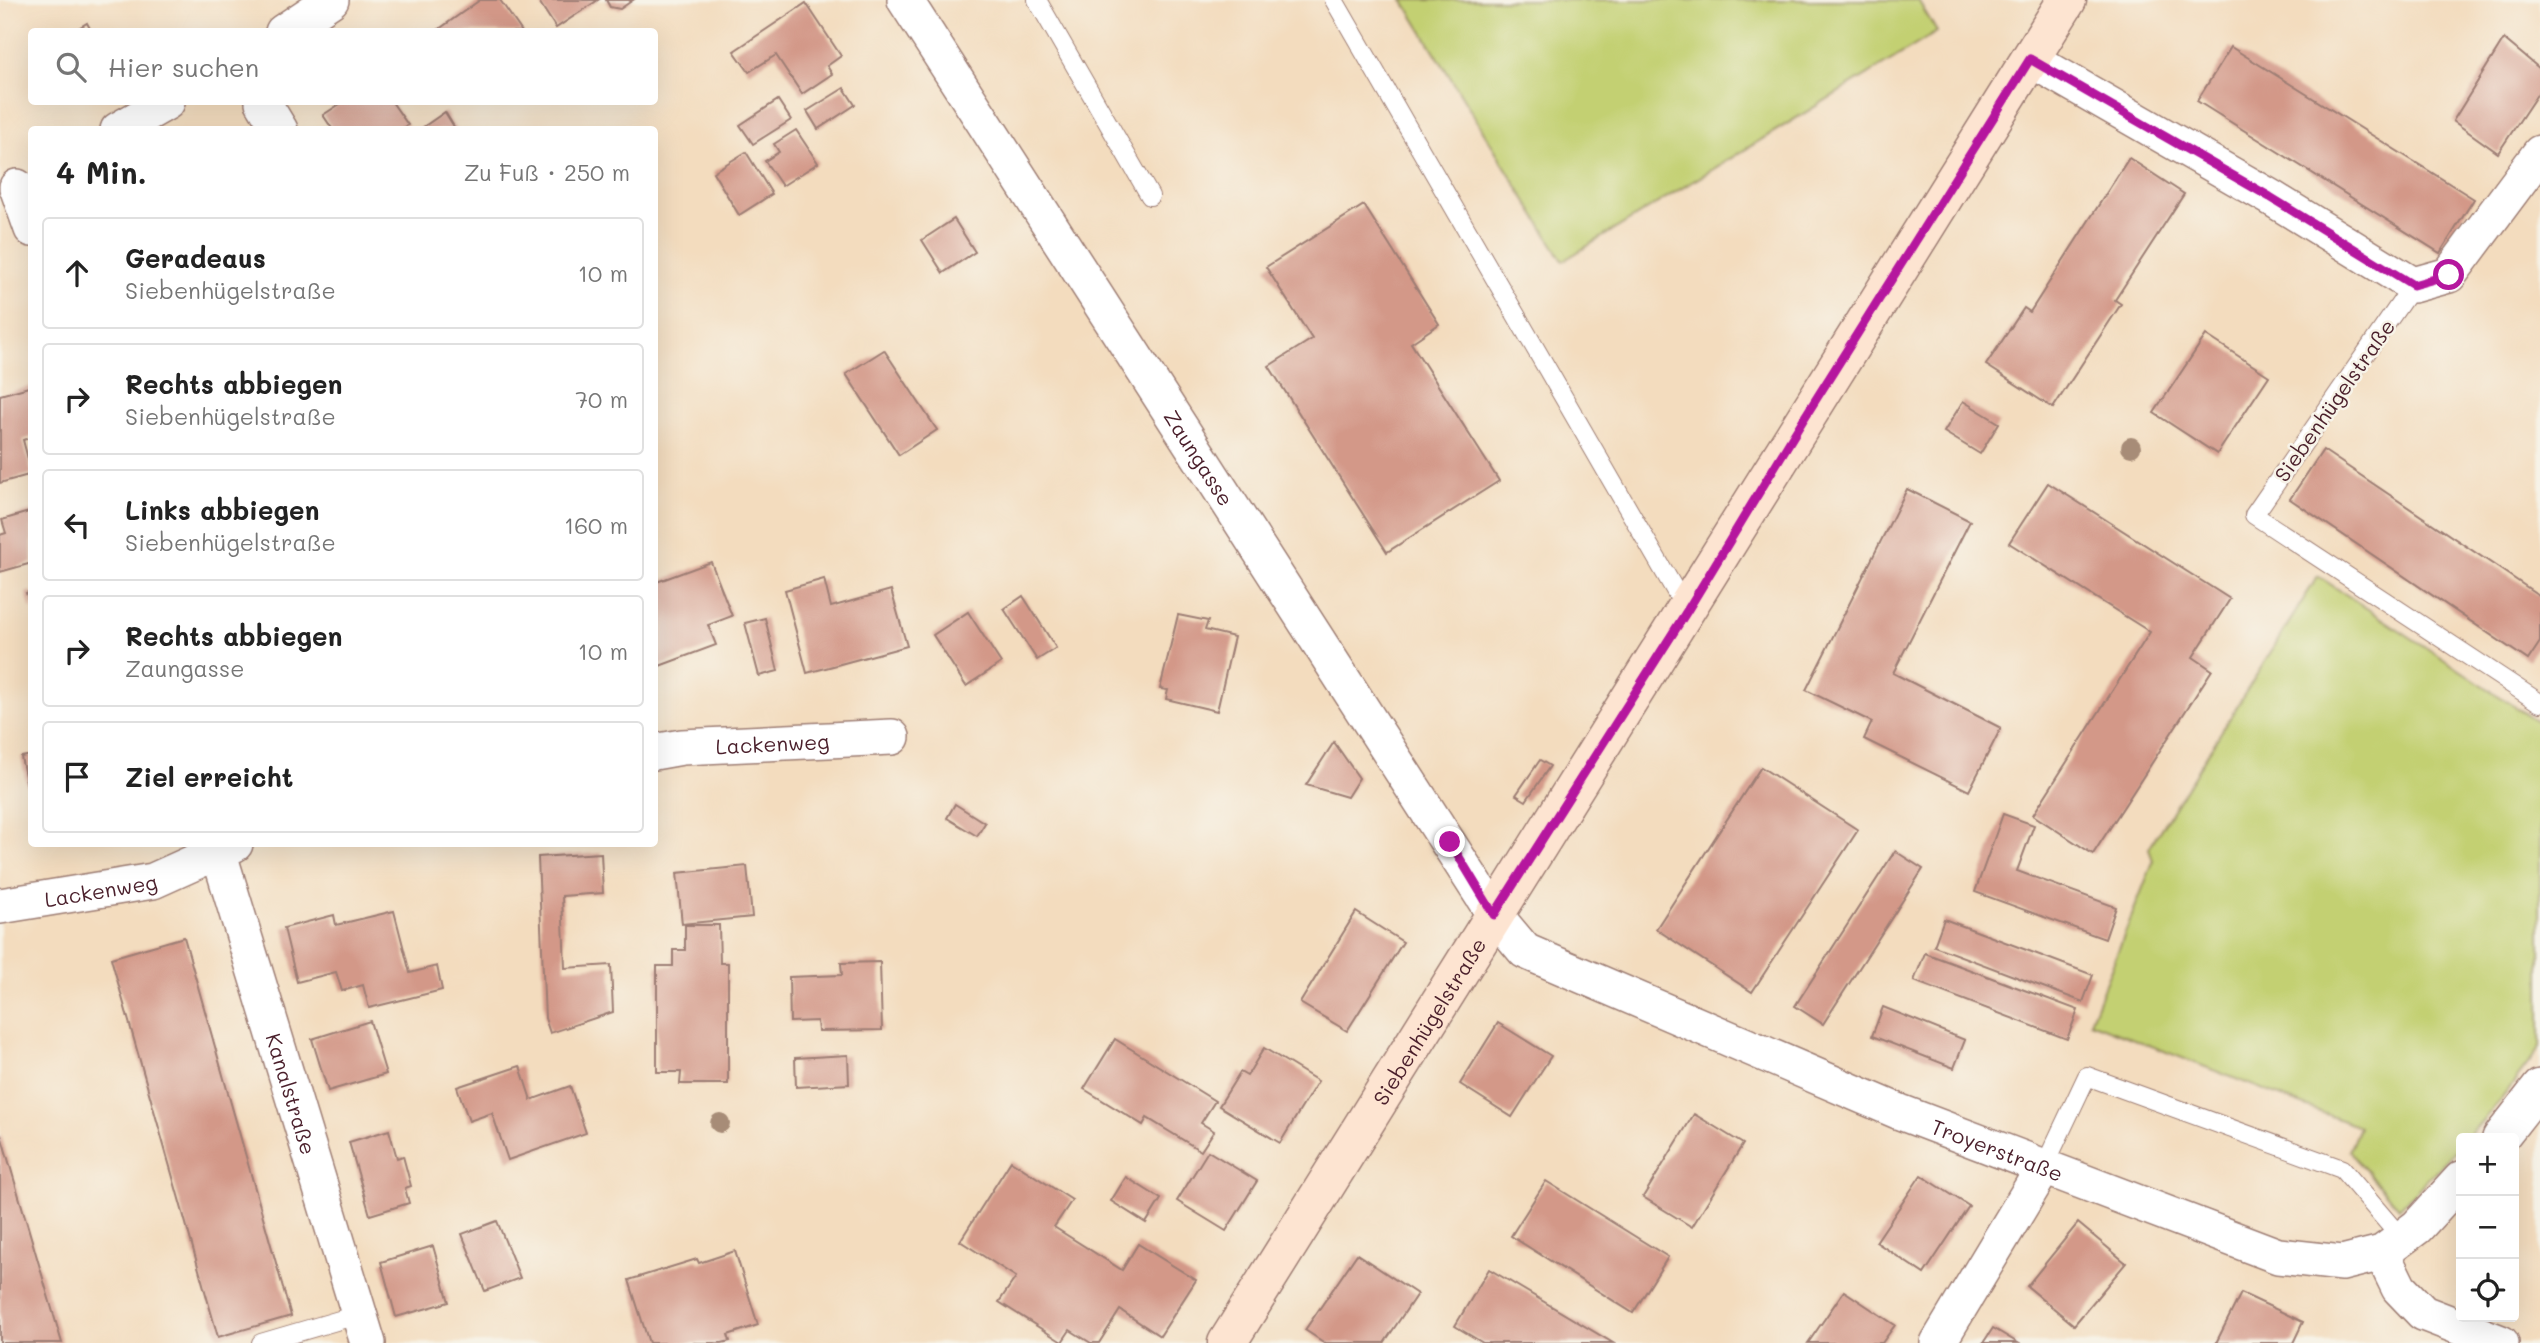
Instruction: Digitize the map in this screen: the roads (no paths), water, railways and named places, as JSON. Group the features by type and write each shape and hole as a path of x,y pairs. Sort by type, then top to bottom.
{"street":[{"path":"289,28 331,0"},
{"name":"Zaungasse","path":"905,0 1494,915"},
{"name":"Siebenhügelstraße","path":"1227,1343 2067,0"},
{"path":"2030,59 2270,197 2413,285 2449,275 2540,153"},
{"path":"125,126 162,105"},
{"path":"265,105 278,126"},
{"path":"16,186 28,218"},
{"name":"Lackenweg","path":"658,751 682,747 892,737"},
{"name":"Lackenweg","path":"0,906 153,881 221,847"},
{"name":"Kanalstraße","path":"223,847 364,1329"},
{"name":"Troyerstraße","path":"1494,915 1525,951 1813,1076 2278,1256 2342,1263 2392,1246"},
{"path":"2504,1133 2540,1087"},
{"path":"1938,1343 2044,1167"},
{"path":"2456,1184 2417,1227 2392,1246 2399,1288 2423,1312 2501,1343"}],"lane":[{"path":"1037,0 1150,196"},
{"path":"1334,0 1687,611"},
{"name":"Siebenhügelstraße","path":"2413,285 2254,515 2540,703"},
{"path":"2044,1167 2087,1076 2342,1169 2392,1246"},
{"path":"261,1343 364,1329"}]}
